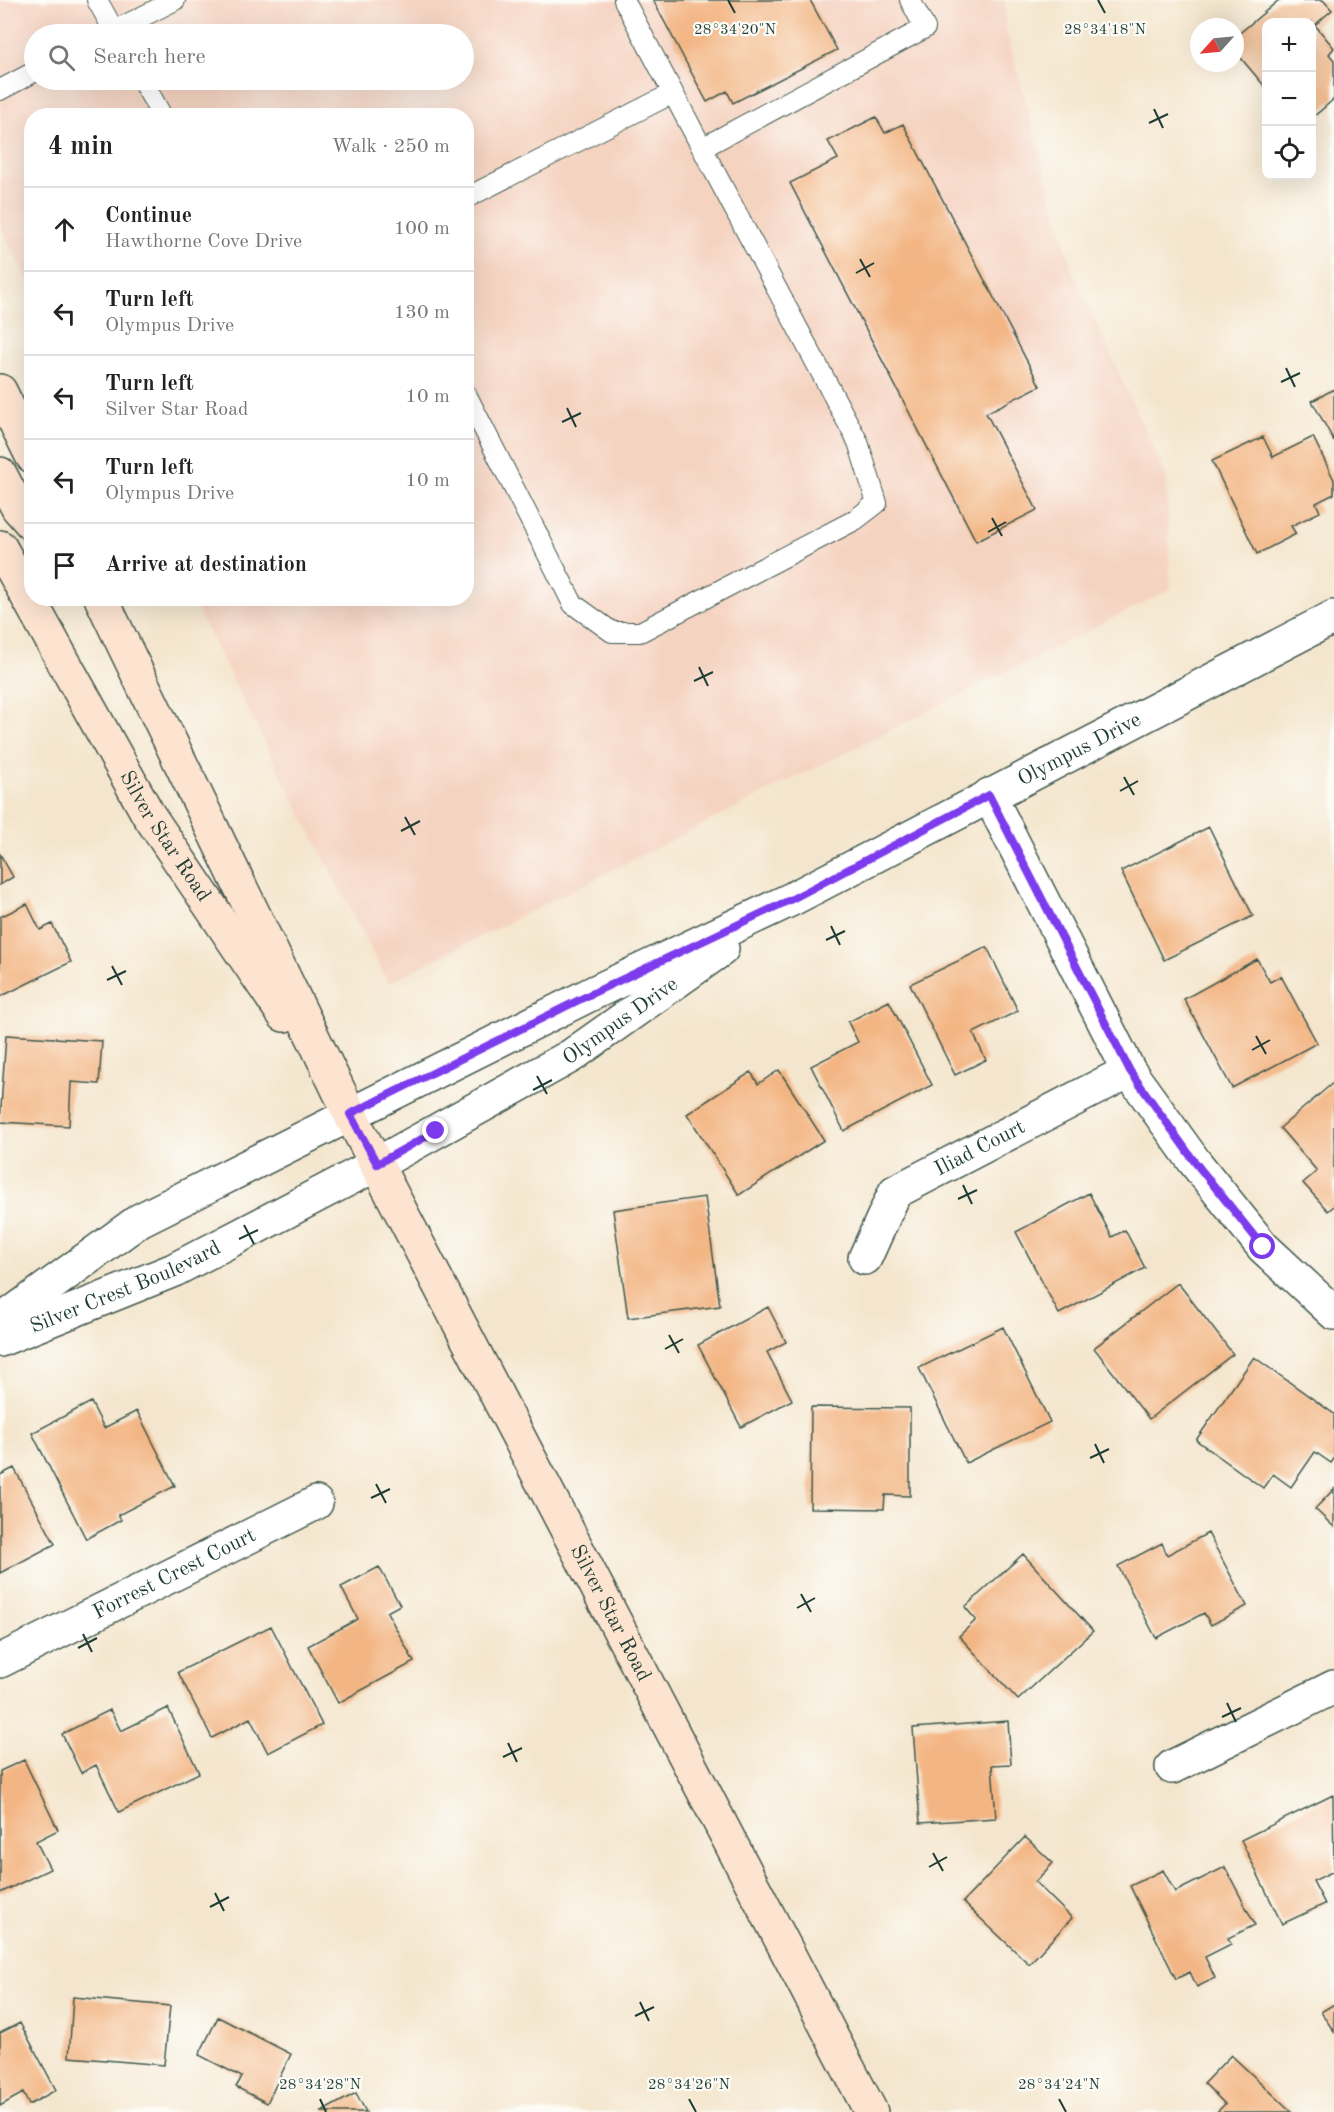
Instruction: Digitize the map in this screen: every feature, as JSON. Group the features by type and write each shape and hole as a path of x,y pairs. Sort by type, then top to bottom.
{"main road":[{"path":"0,391 24,440"},
{"path":"0,474 24,515"},
{"name":"Silver Star Road","path":"0,547 24,590"},
{"name":"Silver Star Road","path":"33,606 148,814 350,1114"},
{"name":"Silver Star Road","path":"103,606 350,1114 871,2112"}],"street":[{"name":"Olympus Drive","path":"350,1114 591,994 792,899 1334,617"},
{"path":"989,795 1130,1071 1194,1161 1263,1247 1334,1313"},
{"name":"Olympus Drive","path":"377,1164 571,1056 792,899"},
{"name":"Iliad Court","path":"866,1258 895,1192 1130,1071"},
{"name":"Silver Crest Boulevard","path":"0,1322 140,1220 350,1114"},
{"name":"Silver Crest Boulevard","path":"0,1340 174,1270 377,1164"},
{"name":"Forrest Crest Court","path":"0,1661 316,1503"},
{"path":"1172,1767 1334,1687"}],"lane":[{"path":"97,0 109,24"},
{"path":"130,24 175,0"},
{"path":"474,410 573,604 612,632 640,632 855,520 877,503 858,442 624,0"},
{"path":"702,148 925,28 910,0"},
{"path":"0,90 24,77"},
{"path":"148,90 158,108"},
{"path":"474,194 674,93"}],"shaded area":[{"path":"0,0 1005,0 1005,27 1072,270 1166,476 1171,589 388,983 195,606 474,606 474,108 24,108 24,273 0,225"}],"building":[{"path":"653,0 810,0 837,50 733,103 727,91 707,102"},
{"path":"1279,0 1323,0 1332,10 1316,24 1316,18 1262,18 1262,83 1244,62 1244,29"},
{"path":"1316,26 1334,48 1329,54 1334,60 1334,99 1316,115"},
{"path":"876,117 885,133 903,124 1040,386 986,413 1037,510 976,541 790,183 838,159 828,141"},
{"path":"1334,389 1334,441 1312,401"},
{"path":"1263,437 1273,457 1313,437 1334,480 1334,494 1316,503 1320,512 1291,526 1296,534 1257,554 1212,461"},
{"path":"1209,827 1253,916 1164,960 1121,871"},
{"path":"0,854 13,877 0,885"},
{"path":"27,904 40,930 52,924 71,962 0,997 0,917"},
{"path":"987,947 1018,1011 973,1033 986,1060 955,1075 910,984"},
{"path":"1257,959 1270,982 1281,976 1317,1043 1232,1088 1184,999"},
{"path":"889,1001 932,1085 844,1131 811,1066 858,1042 848,1022"},
{"path":"6,1035 102,1041 99,1084 71,1082 69,1126 0,1122"},
{"path":"779,1070 824,1140 739,1195 687,1114 751,1072 758,1084"},
{"path":"1334,1082 1334,1206 1328,1211 1303,1183 1317,1171 1280,1128"},
{"path":"1089,1193 1112,1237 1125,1230 1145,1268 1059,1314 1016,1232"},
{"path":"705,1197 720,1306 628,1318 613,1210"},
{"path":"1178,1283 1233,1354 1149,1419 1094,1348"},
{"path":"768,1307 786,1342 767,1352 792,1400 741,1427 698,1345"},
{"path":"1003,1327 1050,1422 966,1463 919,1368"},
{"path":"1254,1357 1334,1414 1334,1459 1331,1463 1315,1452 1291,1487 1273,1474 1263,1488 1196,1440"},
{"path":"91,1402 104,1428 137,1411 175,1486 118,1515 121,1520 86,1539 32,1433"},
{"path":"811,1407 910,1408 910,1496 885,1495 884,1509 810,1508"},
{"path":"14,1468 55,1544 0,1573 0,1475"},
{"path":"1334,1489 1334,1527 1315,1509"},
{"path":"1208,1533 1247,1606 1211,1625 1204,1613 1156,1638 1118,1566 1162,1543 1167,1555"},
{"path":"1023,1554 1093,1631 1018,1700 959,1636 976,1620 965,1607"},
{"path":"379,1567 400,1605 387,1612 414,1662 338,1703 308,1646 358,1619 341,1587"},
{"path":"271,1626 322,1725 268,1753 250,1718 212,1738 178,1672"},
{"path":"168,1708 199,1773 119,1812 96,1765 81,1773 62,1734 110,1710 121,1731"},
{"path":"1008,1721 1011,1764 992,1765 996,1818 920,1823 913,1728"},
{"path":"24,1760 58,1830 36,1841 50,1869 0,1893 0,1771"},
{"path":"1333,1795 1334,1871 1313,1881 1325,1904 1282,1924 1241,1840"},
{"path":"1025,1837 1053,1863 1035,1882 1072,1918 1029,1964 963,1902"},
{"path":"1225,1867 1255,1925 1228,1938 1231,1944 1205,1957 1215,1978 1197,1987 1190,1972 1176,1979 1130,1886 1163,1870 1175,1892"},
{"path":"73,1997 170,2006 164,2065 69,2057"},
{"path":"1334,2004 1334,2032 1321,2012"},
{"path":"218,2017 291,2054 267,2103 236,2087 242,2077 199,2055"},
{"path":"20,2023 56,2090 29,2105 23,2093 0,2106 0,2033"},
{"path":"1231,2055 1292,2112 1217,2112 1225,2104 1204,2083"},
{"path":"356,2093 366,2112 321,2112"}],"route":[{"path":"436,1131 377,1164 350,1114 591,994 792,899 989,795 1130,1071 1194,1161 1263,1247"}]}
